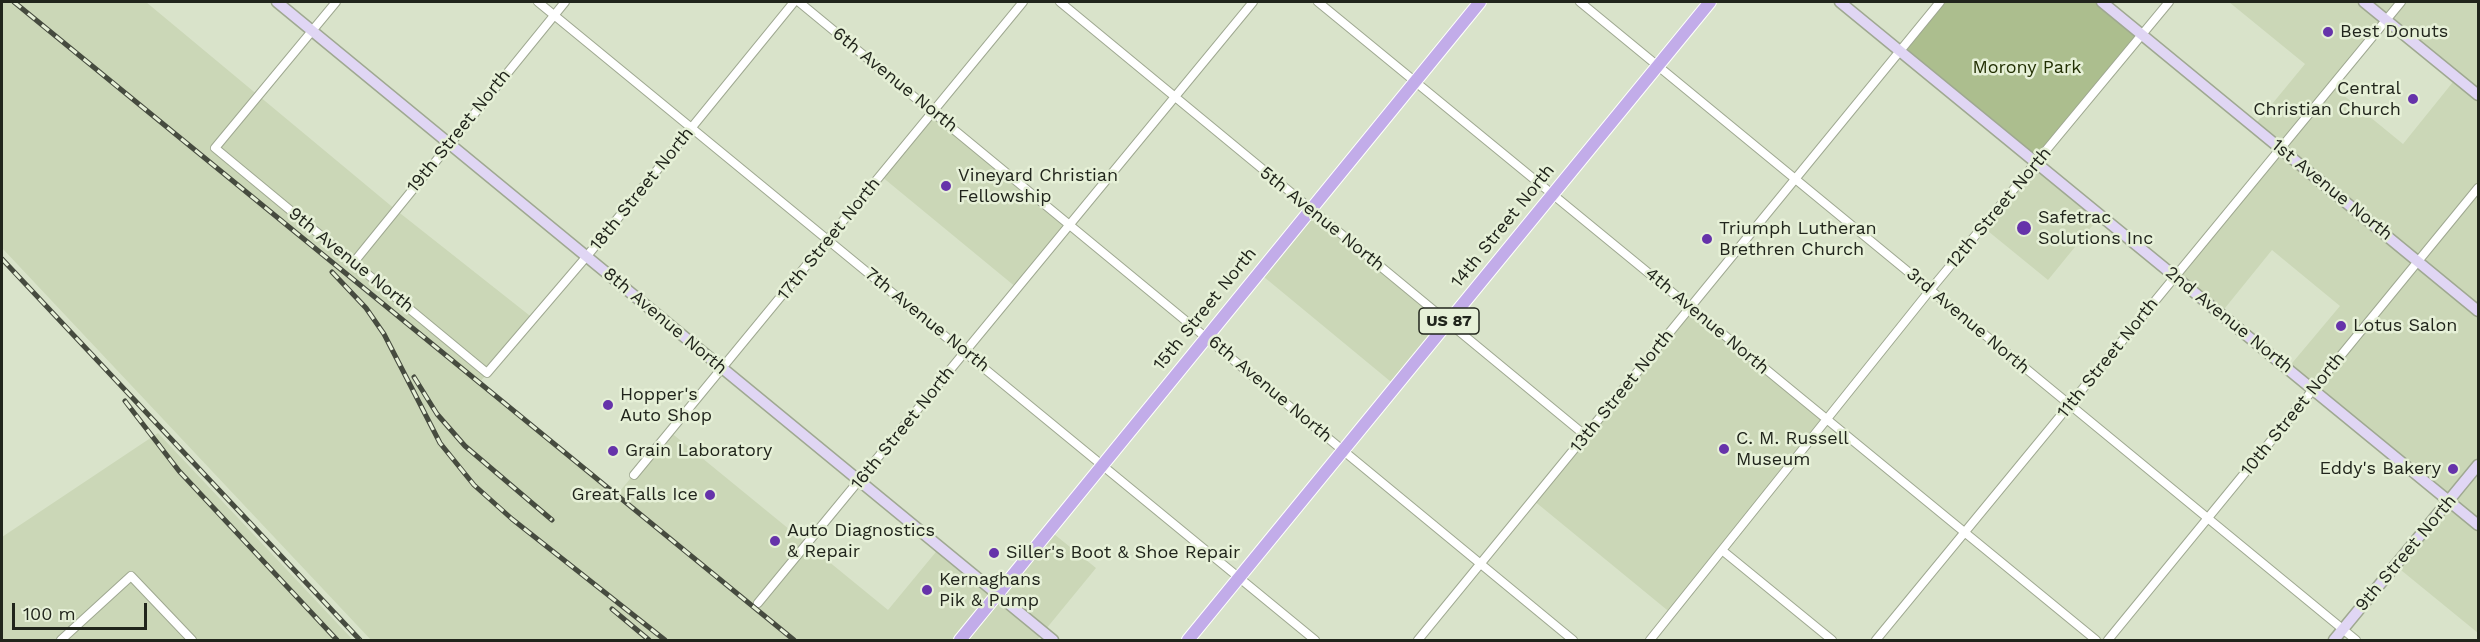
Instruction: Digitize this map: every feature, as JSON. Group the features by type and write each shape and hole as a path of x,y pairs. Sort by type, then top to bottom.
{"main road":[{"name":"8th Avenue North","path":"277,2 1053,640"},
{"name":"15th Street North","path":"960,640 1480,2"},
{"name":"14th Street North","path":"1188,640 1710,2"},
{"name":"2nd Avenue North","path":"1840,2 2478,525"},
{"name":"1st Avenue North","path":"2102,2 2478,311"},
{"path":"2364,2 2478,95"},
{"name":"9th Street North","path":"2334,640 2478,465"}],"street":[{"path":"313,30 336,2"},
{"name":"7th Avenue North","path":"538,2 1315,640"},
{"name":"19th Street North","path":"354,262 565,2"},
{"name":"6th Avenue North","path":"796,2 934,111 1573,640"},
{"name":"18th Street North","path":"487,373 587,256 796,2"},
{"name":"17th Street North","path":"634,475 1023,2"},
{"name":"5th Avenue North","path":"1060,2 1586,436"},
{"name":"16th Street North","path":"758,603 1253,2"},
{"name":"4th Avenue North","path":"1318,2 2096,640"},
{"name":"3rd Avenue North","path":"1580,2 2356,640"},
{"name":"13th Street North","path":"1418,640 1940,2"},
{"name":"12th Street North","path":"1650,640 1931,290 2169,2"},
{"name":"11th Street North","path":"1876,640 2279,147 2401,2"},
{"name":"9th Avenue North","path":"313,30 215,148 487,373"},
{"name":"10th Street North","path":"2108,640 2478,188"},
{"path":"1723,551 1832,640"},
{"path":"61,640 131,576 192,640"}],"shaded area":[{"path":"2,2 146,2 396,210 534,319 479,383 616,496 669,431 888,610 940,547 997,593 1049,530 1096,568 1037,640 371,640 2,248"},
{"path":"2229,2 2478,2 2478,633 2396,566 2450,501 2288,368 2340,306 2272,250 2221,313 2175,275 2279,147 2254,126 2305,64","holes":["2387,20 2457,77 2403,144 2331,85"]},
{"path":"934,111 1071,224 1017,288 881,176"},
{"path":"2038,162 2101,215 2048,280 1983,227"},
{"path":"1310,209 1448,323 1396,386 1258,272"},
{"path":"1691,307 1828,421 1672,614 1533,500"},
{"path":"158,433 353,640 2,640 2,537"}],"green space":[{"name":"Morony Park","path":"1940,2 2102,2 2142,35 2038,162 1900,50"}],"railway":[{"path":"14,2 794,640"},
{"path":"2,259 360,640"},
{"path":"332,272 366,308 384,334 440,443 474,485 512,519 665,640"},
{"path":"414,377 437,414 465,446 552,520"},
{"path":"125,401 179,471 337,640"},
{"path":"612,609 649,640"}],"place":[{"name":"Best Donuts","path":"2328,32"},
{"name":"Central Christian Church","path":"2413,99"},
{"name":"Vineyard Christian Fellowship","path":"946,186"},
{"name":"Safetrac Solutions Inc","path":"2024,228"},
{"name":"Triumph Lutheran Brethren Church","path":"1707,239"},
{"name":"Lotus Salon","path":"2341,326"},
{"name":"Hopper's Auto Shop","path":"608,405"},
{"name":"C. M. Russell Museum","path":"1724,449"},
{"name":"Grain Laboratory","path":"613,451"},
{"name":"Eddy's Bakery","path":"2453,469"},
{"name":"Great Falls Ice","path":"710,495"},
{"name":"Auto Diagnostics & Repair","path":"775,541"},
{"name":"Siller's Boot & Shoe Repair","path":"994,553"},
{"name":"Kernaghans Pik & Pump","path":"927,590"}]}
